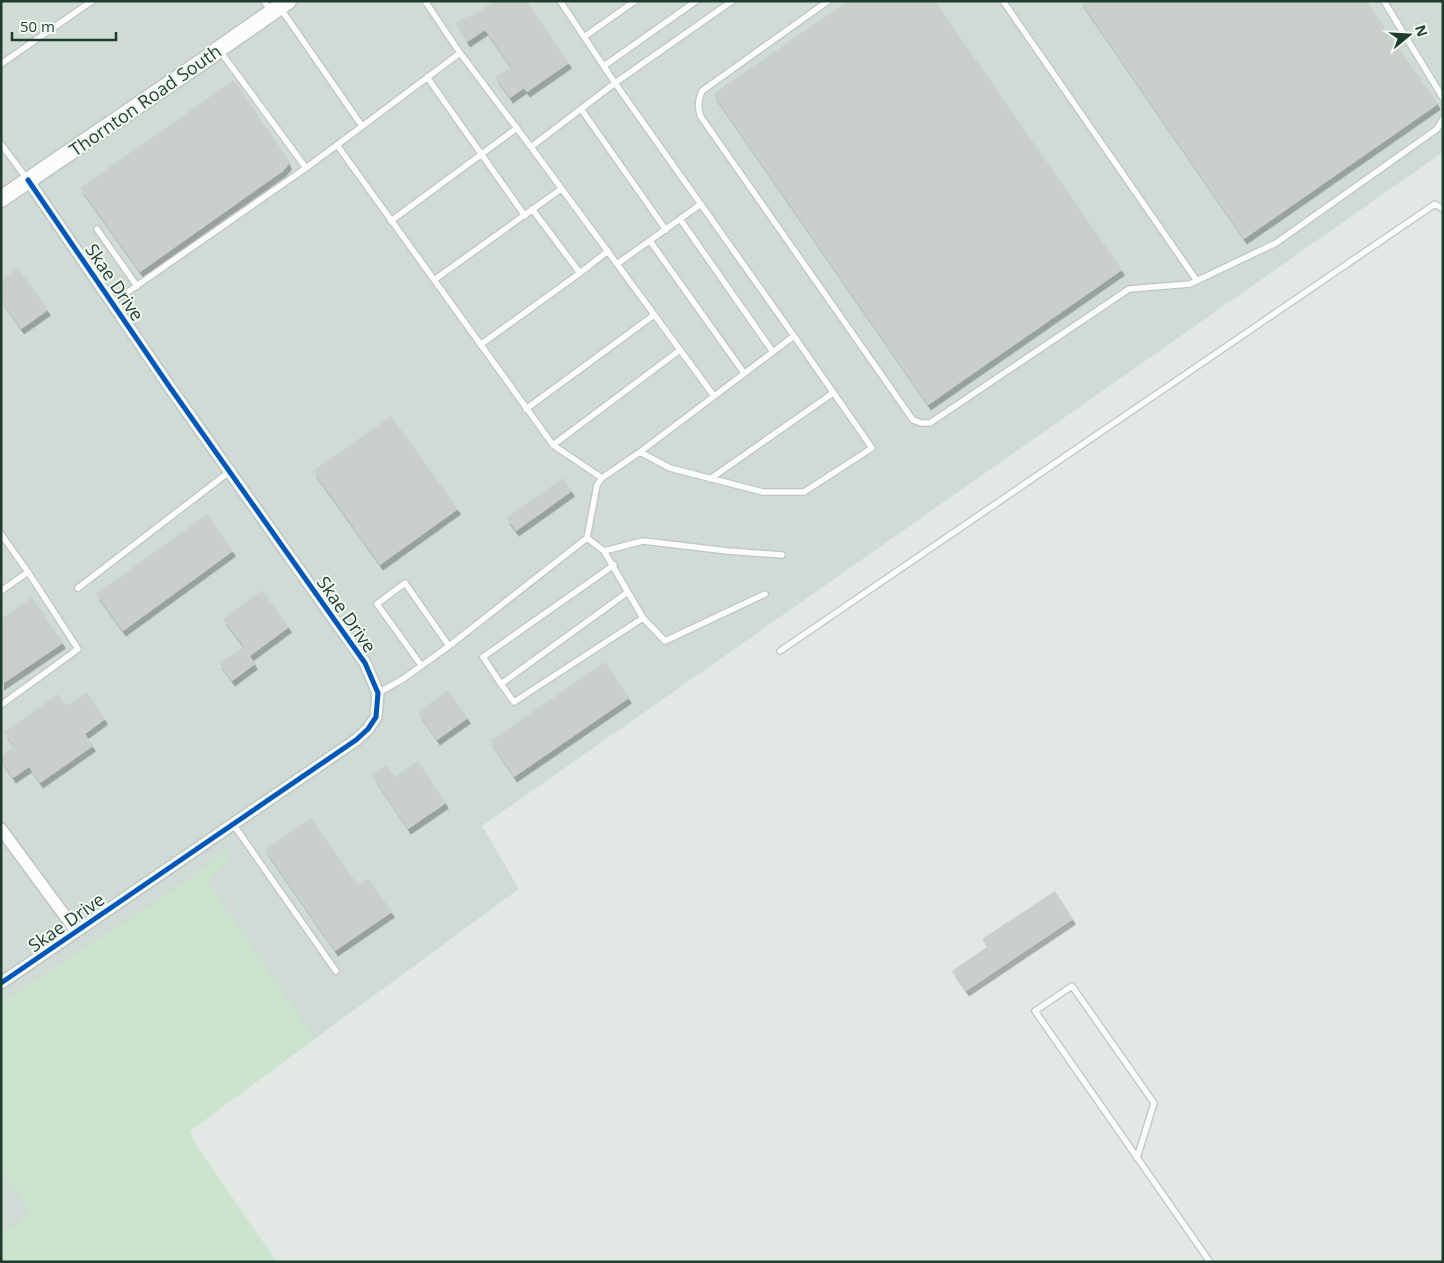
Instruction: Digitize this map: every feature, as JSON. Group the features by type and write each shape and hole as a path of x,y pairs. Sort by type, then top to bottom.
{"street":[{"name":"Thornton Road South","path":"1,199 209,57 276,6"},
{"name":"Skae Drive","path":"1,983 356,740 368,729 376,717 378,693 365,663 28,180"},
{"path":"1,830 76,931"}],"lane":[{"path":"1,64 92,1"},
{"path":"425,1 460,53 714,396"},
{"path":"584,37 635,1"},
{"path":"604,66 696,1"},
{"path":"531,147 615,82 732,1"},
{"path":"828,1 702,91 698,110 913,420 921,423 930,423 1129,289 1190,284 1276,242 1437,129 1443,119"},
{"path":"1003,1 1197,281"},
{"path":"1384,1 1443,98"},
{"path":"562,2 615,82 872,448 804,492 763,492 670,468 640,452"},
{"path":"276,6 362,126"},
{"path":"219,49 306,168"},
{"path":"112,303 306,168 460,53"},
{"path":"427,77 525,216"},
{"path":"581,109 666,230"},
{"path":"391,221 517,128"},
{"path":"1,144 28,180"},
{"path":"337,145 553,445 602,478"},
{"path":"434,280 562,189"},
{"path":"617,264 701,204"},
{"path":"780,651 1435,204 1443,209"},
{"path":"532,209 580,273"},
{"path":"680,219 773,352"},
{"path":"97,229 137,286"},
{"path":"650,241 744,373"},
{"path":"480,345 608,252"},
{"path":"526,409 654,315"},
{"path":"378,693 403,679 449,646 587,538 597,485 602,478 640,452 794,336"},
{"path":"553,445 680,350"},
{"path":"710,479 833,393"},
{"path":"78,588 230,472"},
{"path":"1,534 78,649 1,705"},
{"path":"587,538 604,551 614,565 643,618 665,641 765,594"},
{"path":"604,551 643,541 782,555"},
{"path":"614,565 483,657 514,702 643,618"},
{"path":"1,592 28,572"},
{"path":"420,665 377,604 405,583 449,646"},
{"path":"501,684 628,592"},
{"path":"233,824 336,971"},
{"path":"1137,1158 1154,1103 1072,986 1035,1011 1137,1158 1210,1262"}],"shaded area":[{"path":"1,1 1443,1 1443,152 482,826 519,889 199,1124 4,1262 1,1262"}],"green space":[{"path":"228,850 228,860 207,881 314,1039 190,1131 197,1146 277,1262 1,1262 1,1235 20,1222 29,1210 1,1169 1,1003 158,901"}],"building":[{"path":"494,1 526,1 569,63 527,92 524,88 510,98 495,77 511,67 485,30 467,42 456,23 470,15 471,17"},
{"path":"848,1 935,1 1122,270 928,405 713,94"},
{"path":"1080,1 1366,1 1438,104 1244,239"},
{"path":"234,80 285,155 289,164 283,171 140,272 80,188"},
{"path":"18,268 48,310 21,329 1,300 1,280"},
{"path":"391,416 458,509 380,565 313,471"},
{"path":"563,478 572,491 516,531 506,518"},
{"path":"207,514 233,551 123,631 96,594"},
{"path":"262,590 289,627 250,656 255,664 232,681 219,663 244,647 223,619"},
{"path":"32,597 63,643 1,685 1,619"},
{"path":"605,662 629,698 514,777 490,741"},
{"path":"448,690 468,718 437,740 418,712"},
{"path":"87,692 105,719 85,734 93,746 40,783 29,767 13,778 1,761 1,756 14,747 4,732 58,694 66,706"},
{"path":"418,761 446,803 408,829 372,775 387,765 395,777"},
{"path":"311,818 358,885 368,878 392,912 335,951 265,850"},
{"path":"1055,891 1073,919 966,991 952,971 987,947 982,939"}],"cycle path":[{"path":"1,983 356,740 368,729 376,717 378,693 365,663 169,386 28,180"}]}
